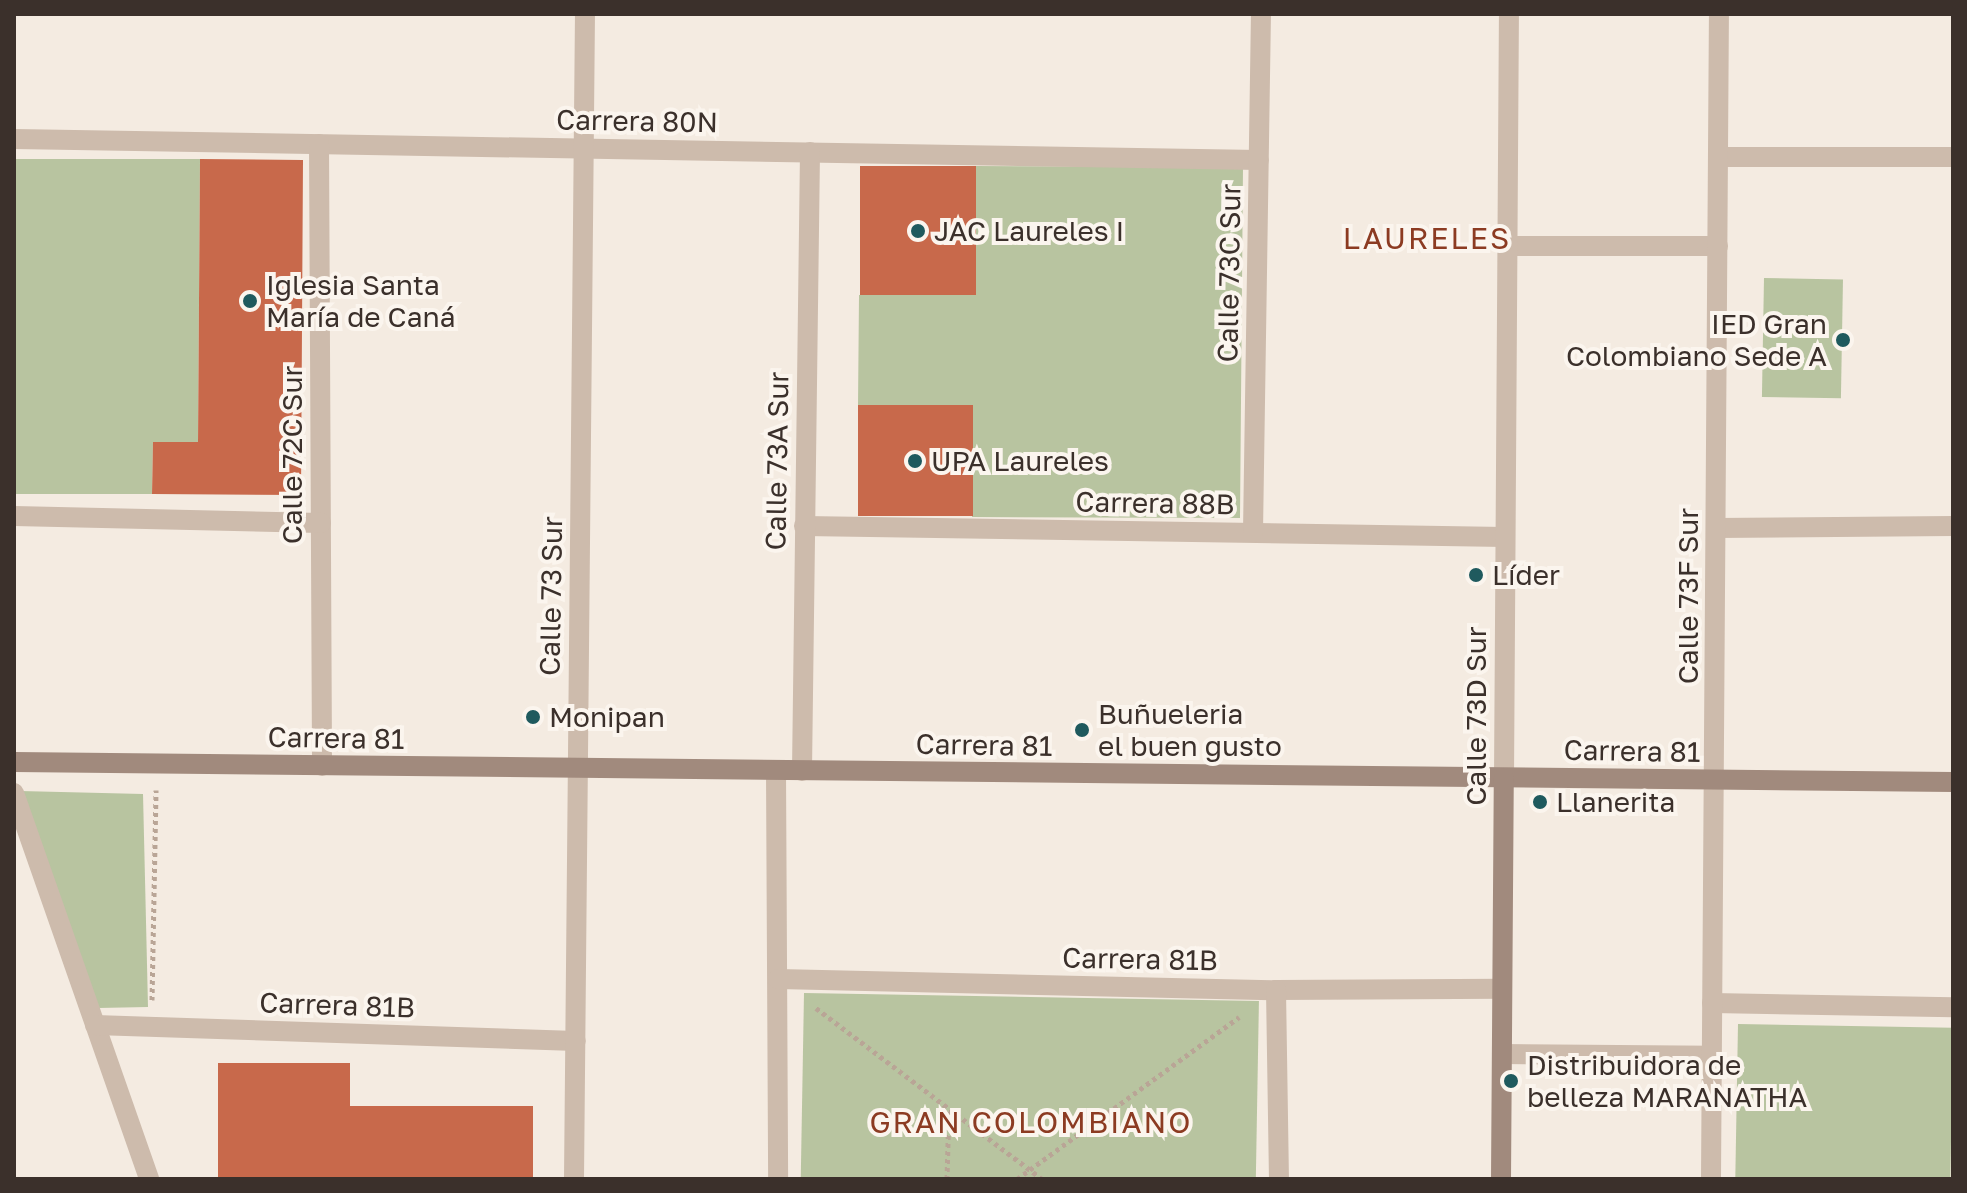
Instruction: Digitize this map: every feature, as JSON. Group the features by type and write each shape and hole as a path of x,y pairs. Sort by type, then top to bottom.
{"street":[{"name":"Calle 73 Sur","path":"574,1179 585,14"},
{"name":"Calle 73C Sur","path":"1253,532 1261,14"},
{"name":"Calle 73D Sur","path":"1501,1179 1509,14"},
{"name":"Calle 73F Sur","path":"1711,1179 1719,14"},
{"name":"Carrera 80N","path":"14,139 1259,160"},
{"name":"Calle 72C Sur","path":"319,144 322,766"},
{"name":"Calle 73A Sur","path":"802,771 810,152"},
{"path":"1718,157 1953,157"},
{"path":"1507,246 1718,246"},
{"path":"14,516 321,523"},
{"name":"Carrera 88B","path":"804,526 1505,537"},
{"path":"1716,528 1953,526"},
{"name":"Carrera 81","path":"14,762 1953,782"},
{"path":"776,771 778,1179"},
{"path":"14,793 149,1179"},
{"name":"Carrera 81B","path":"778,979 1276,990 1502,989"},
{"path":"1276,990 1279,1179"},
{"path":"1712,1003 1953,1007"},
{"name":"Carrera 81B","path":"95,1025 576,1041"},
{"path":"1502,1054 1712,1056"}],"path":[{"path":"152,1027 156,781"},
{"path":"778,979 1042,1179"},
{"path":"1017,1179 1276,990"},
{"path":"947,1179 949,1109"}],"green space":[{"path":"14,159 200,159 198,442 153,443 152,494 14,494"},
{"path":"976,166 1243,167 1240,518 972,517 973,406 858,405 859,295 975,295"},
{"path":"1764,278 1843,279 1841,398 1762,397"},
{"path":"20,791 143,794 148,1007 98,1008"},
{"path":"804,993 1259,1001 1256,1179 801,1179"},
{"path":"1738,1024 1953,1028 1950,1179 1735,1179"}],"building":[{"name":"Iglesia Santa María de Caná","path":"200,159 303,160 301,495 152,494 153,442 198,442"},
{"name":"JAC Laureles I","path":"860,166 976,166 976,295 860,295"},
{"name":"UPA Laureles","path":"858,405 973,405 973,516 858,516"},
{"path":"218,1063 350,1063 350,1106 533,1106 533,1179 218,1179"}],"place":[{"name":"JAC Laureles I","path":"918,231"},
{"name":"Iglesia Santa María de Caná","path":"250,301"},
{"name":"IED Gran Colombiano Sede A","path":"1843,340"},
{"name":"UPA Laureles","path":"915,461"},
{"name":"Líder","path":"1476,575"},
{"name":"Monipan","path":"533,717"},
{"name":"Buñueleria el buen gusto","path":"1082,730"},
{"name":"Llanerita","path":"1540,802"},
{"name":"Distribuidora de belleza MARANATHA","path":"1511,1081"}],"district":[{"name":"LAURELES","path":"1427,238"},
{"name":"GRAN COLOMBIANO","path":"1031,1122"}]}
